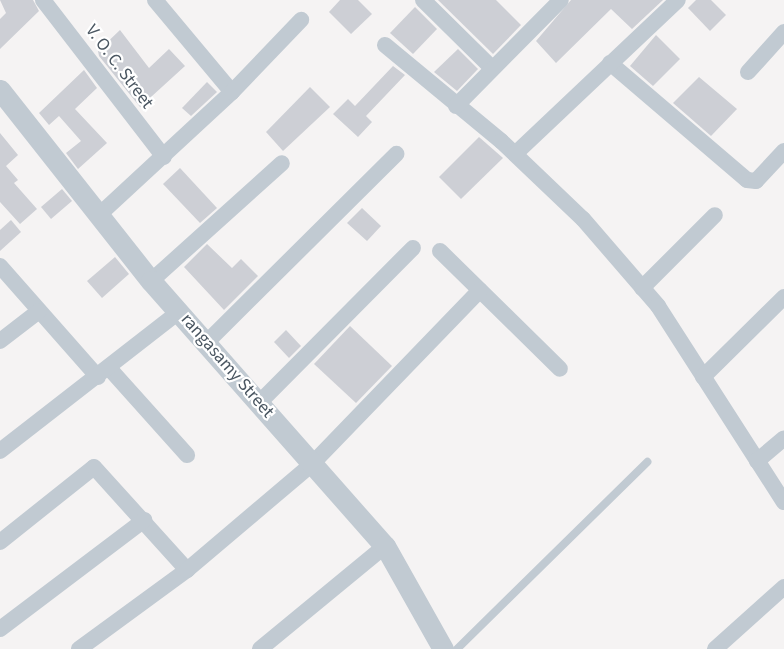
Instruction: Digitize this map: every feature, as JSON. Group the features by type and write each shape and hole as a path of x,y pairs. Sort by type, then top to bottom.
{"street":[{"name":"V. O. C. Street","path":"43,0 164,157"},
{"path":"154,0 232,92"},
{"path":"423,0 491,67"},
{"path":"456,106 491,67 561,0"},
{"path":"515,154 678,0"},
{"path":"99,215 232,92 301,20"},
{"path":"748,72 784,33"},
{"path":"386,45 515,154 583,219 642,288 784,502"},
{"path":"610,63 747,180 756,181 784,151"},
{"name":"rangasamy Street","path":"0,90 151,281 180,311 385,546 444,648"},
{"path":"207,342 396,154"},
{"path":"151,281 282,163"},
{"path":"642,288 715,215"},
{"path":"260,402 413,248"},
{"path":"440,251 560,369"},
{"path":"0,266 39,311 188,455"},
{"path":"79,649 187,570 313,463 480,290"},
{"path":"703,377 784,297"},
{"path":"0,341 39,311"},
{"path":"0,451 180,311"},
{"path":"757,461 784,438"},
{"path":"0,542 94,467 187,570"},
{"path":"0,629 144,520"},
{"path":"260,649 385,546"},
{"path":"715,649 784,587"}],"lane":[{"path":"444,648 647,462"}],"building":[{"path":"0,0 33,0 39,11 0,49 0,19 6,13"},
{"path":"340,0 358,0 372,14 351,34 329,12"},
{"path":"438,0 496,0 521,25 493,54"},
{"path":"571,0 663,0 632,29 611,9 556,63 536,41"},
{"path":"696,0 711,0 726,15 710,31 688,8"},
{"path":"415,7 437,29 413,54 390,33"},
{"path":"120,30 149,68 169,49 185,66 140,107 99,56 98,51"},
{"path":"656,35 680,59 653,86 630,66"},
{"path":"458,49 478,69 457,91 434,72"},
{"path":"393,66 405,75 366,116 372,122 358,137 333,114 348,99 355,106"},
{"path":"84,70 97,88 75,109 107,143 78,169 66,153 81,141 59,116 49,125 39,113"},
{"path":"699,77 737,109 711,136 673,103"},
{"path":"207,82 217,92 191,116 182,108"},
{"path":"310,87 330,107 283,151 266,132"},
{"path":"0,133 18,155 6,166 18,180 14,183 37,209 20,224 0,202"},
{"path":"479,137 503,158 461,199 439,177"},
{"path":"180,168 217,208 200,223 163,184"},
{"path":"62,189 72,201 51,219 41,207"},
{"path":"362,208 381,226 367,241 347,223"},
{"path":"11,220 21,232 0,251 0,230"},
{"path":"207,244 232,268 241,259 258,276 224,310 184,267"},
{"path":"115,257 129,274 102,298 87,281"},
{"path":"350,326 392,366 356,403 314,364"},
{"path":"286,330 301,346 289,358 274,342"}]}
